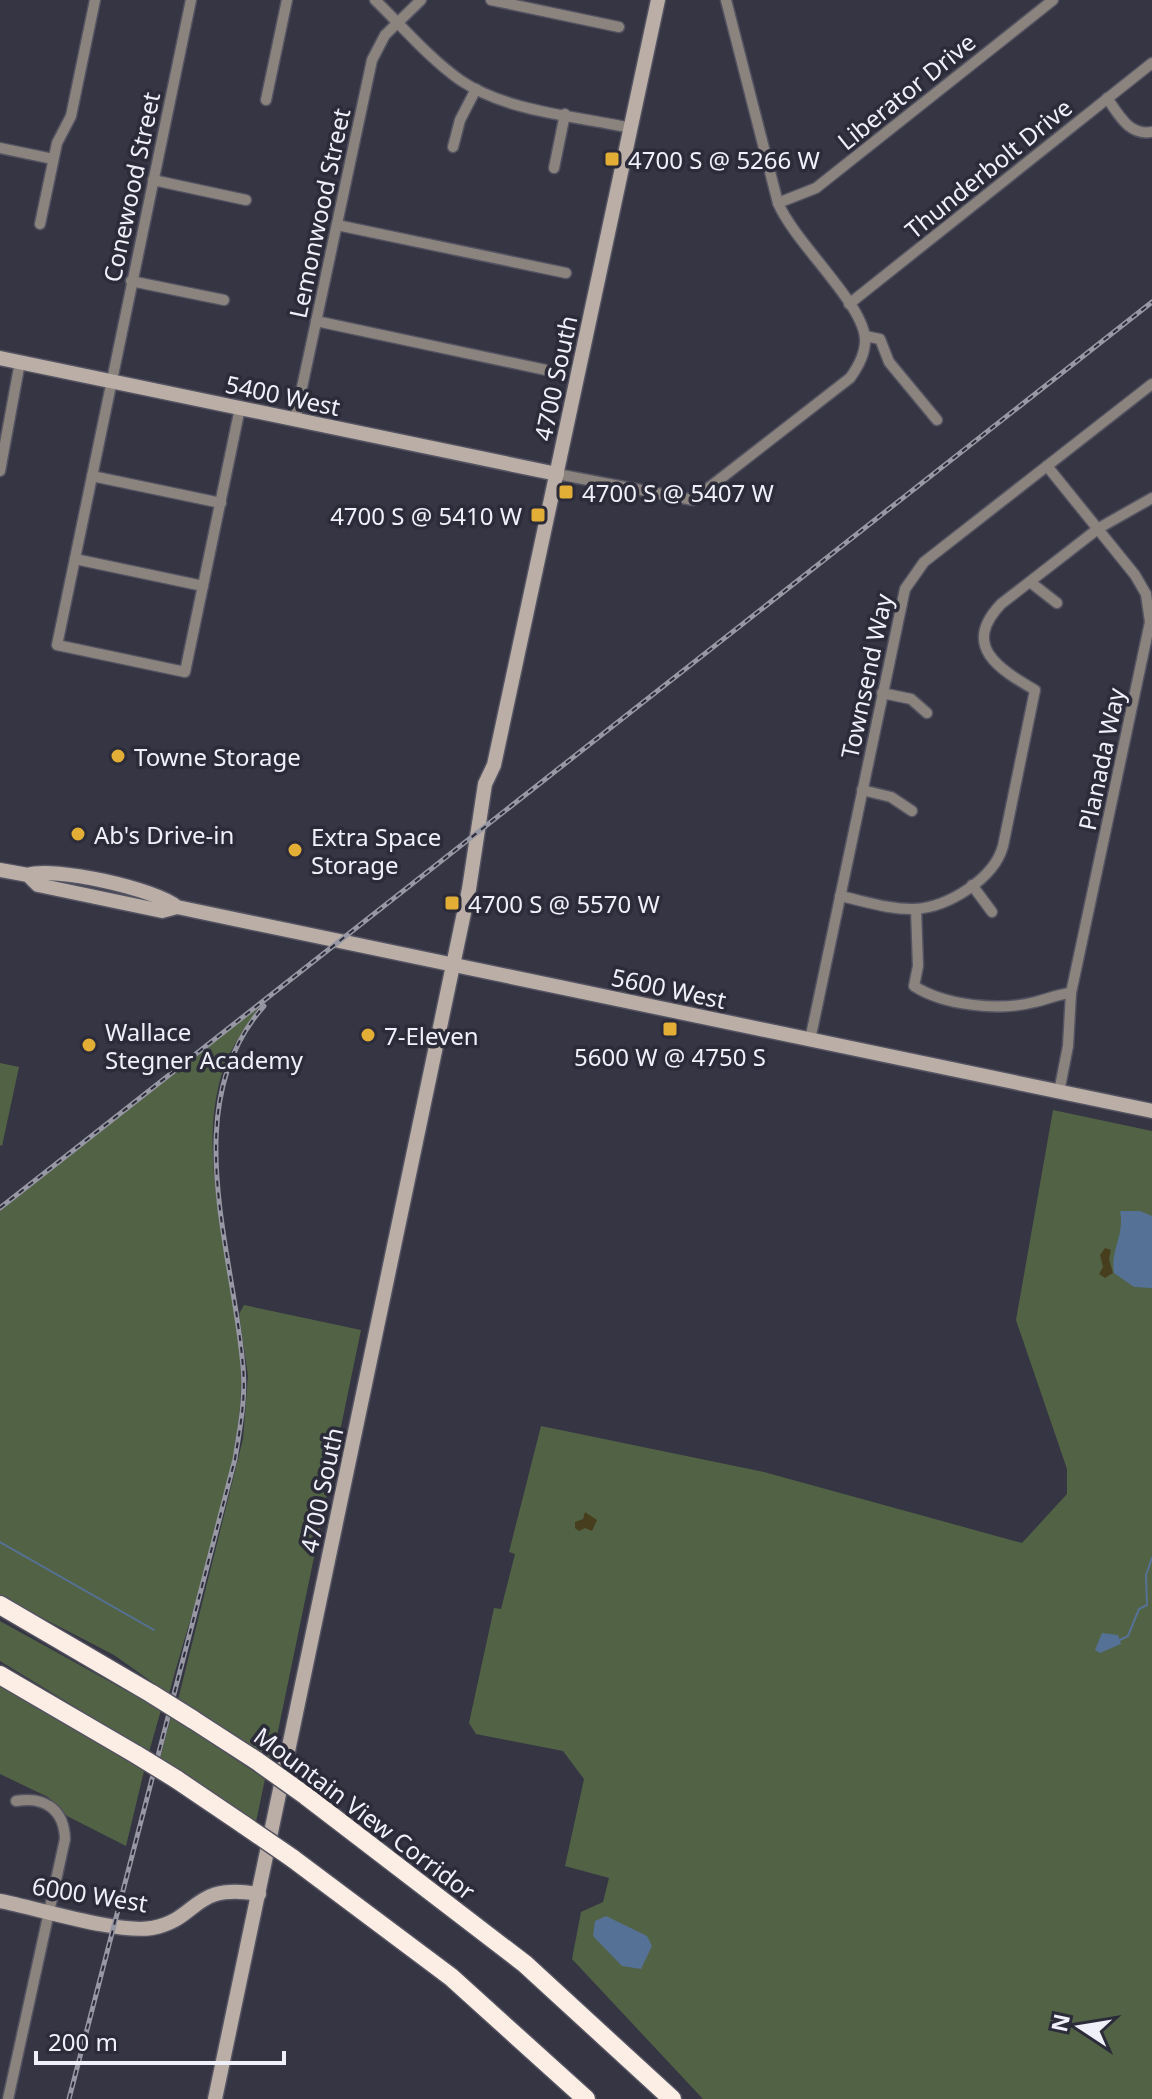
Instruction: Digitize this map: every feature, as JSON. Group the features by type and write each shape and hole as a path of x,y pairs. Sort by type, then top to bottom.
{"highway":[{"name":"Mountain View Corridor","path":"0,1605 152,1694 306,1796 525,1964 672,2099"},
{"path":"0,1675 176,1779 292,1858 451,1977 586,2099"}],"main road":[{"name":"4700 South","path":"215,2099 469,889 479,862 493,795 494,765 658,0"},
{"name":"5400 West","path":"0,358 557,474"},
{"name":"5600 West","path":"0,870 28,875 38,885 162,911 177,907 1152,1111"},
{"name":"6000 West","path":"0,1901 145,1929 173,1920 210,1894 234,1891 259,1894"}],"street":[{"path":"40,224 59,136 71,116 95,0"},
{"name":"Conewood Street","path":"191,0 57,645 185,672 203,586"},
{"path":"266,100 287,0"},
{"path":"375,0 452,74 476,89 503,100 631,128"},
{"name":"Lemonwood Street","path":"295,420 372,60 381,41 397,21 421,0"},
{"path":"491,0 619,27"},
{"path":"557,474 693,500 850,378 862,357 865,336 849,304 792,231 778,203 726,0"},
{"name":"Liberator Drive","path":"778,203 816,188 1053,0"},
{"name":"Thunderbolt Drive","path":"849,304 1152,63"},
{"path":"453,147 460,120 476,89"},
{"path":"1107,98 1131,129 1139,133 1152,132"},
{"path":"554,168 565,114"},
{"path":"0,148 53,159"},
{"path":"153,180 246,200"},
{"path":"337,225 566,273"},
{"path":"131,281 224,300"},
{"path":"316,321 546,370"},
{"path":"865,336 880,339 889,362 937,420"},
{"path":"0,471 20,362"},
{"name":"Townsend Way","path":"810,1040 902,600 914,573 1152,384"},
{"path":"75,559 203,586 240,408"},
{"name":"Planada Way","path":"1047,466 1149,593 1150,636 1071,993 1068,1046 1059,1092"},
{"path":"92,476 221,503"},
{"path":"840,896 916,909 943,901 972,885 993,868 1001,855 1035,690 993,664 988,654 986,628 1001,604 1099,528 1152,498"},
{"path":"1030,582 1057,603"},
{"path":"882,693 911,699 927,713"},
{"path":"862,790 891,797 912,811"},
{"path":"972,885 992,912"},
{"path":"916,909 918,966 914,986 926,994 985,1006 1010,1006 1071,993"},
{"path":"8,2099 64,1828 58,1814 46,1803 33,1799 16,1801"}],"green space":[{"path":"260,1006 227,1060 213,1120 217,1201 241,1366 236,1441 220,1514 169,1694 114,1655 0,1596 0,1211"},
{"path":"0,1063 19,1067 2,1146 0,1145"},
{"path":"1053,1110 1152,1131 1152,2099 703,2099 572,1959 581,1912 603,1902 609,1878 565,1866 584,1779 563,1751 476,1734 469,1723 494,1608 501,1609 515,1554 509,1552 541,1426 764,1472 1022,1543 1067,1494 1067,1469 1016,1320"},
{"path":"244,1305 361,1330 272,1760 178,1700 243,1439 248,1376 239,1314"},
{"path":"0,1621 161,1710 149,1752 0,1661"},
{"path":"0,1684 144,1771 126,1846 67,1816 48,1797 0,1774"},
{"path":"171,1717 265,1779 256,1822 160,1759"}],"sand":[{"path":"1105,1248 1111,1250 1109,1259 1113,1273 1105,1278 1099,1274 1103,1267 1100,1255"},
{"path":"585,1512 597,1520 592,1531 575,1528 575,1522 583,1519"}],"water":[{"path":"1120,1211 1140,1211 1152,1216 1152,1288 1134,1287 1114,1273 1114,1257 1121,1228"},
{"path":"1102,1633 1118,1635 1121,1644 1100,1653 1095,1650"},
{"path":"606,1916 647,1936 652,1946 641,1969 622,1966 593,1936 595,1921"}],"waterway":[{"path":"0,1542 154,1630"},
{"path":"1120,1640 1128,1636 1139,1609 1147,1605 1146,1575 1152,1558"}],"railway":[{"path":"0,1208 1152,302"},
{"path":"69,2099 235,1459 244,1379 222,1228 216,1133 222,1088 237,1045 264,1006"}],"place":[{"name":"4700 S @ 5266 W","path":"612,159"},
{"name":"4700 S @ 5407 W","path":"566,492"},
{"name":"4700 S @ 5410 W","path":"538,515"},
{"name":"Towne Storage","path":"118,756"},
{"name":"Ab's Drive-in","path":"78,834"},
{"name":"Extra Space Storage","path":"295,850"},
{"name":"4700 S @ 5570 W","path":"452,903"},
{"name":"5600 W @ 4750 S","path":"670,1029"},
{"name":"7-Eleven","path":"368,1035"},
{"name":"Wallace Stegner Academy","path":"89,1045"}]}
